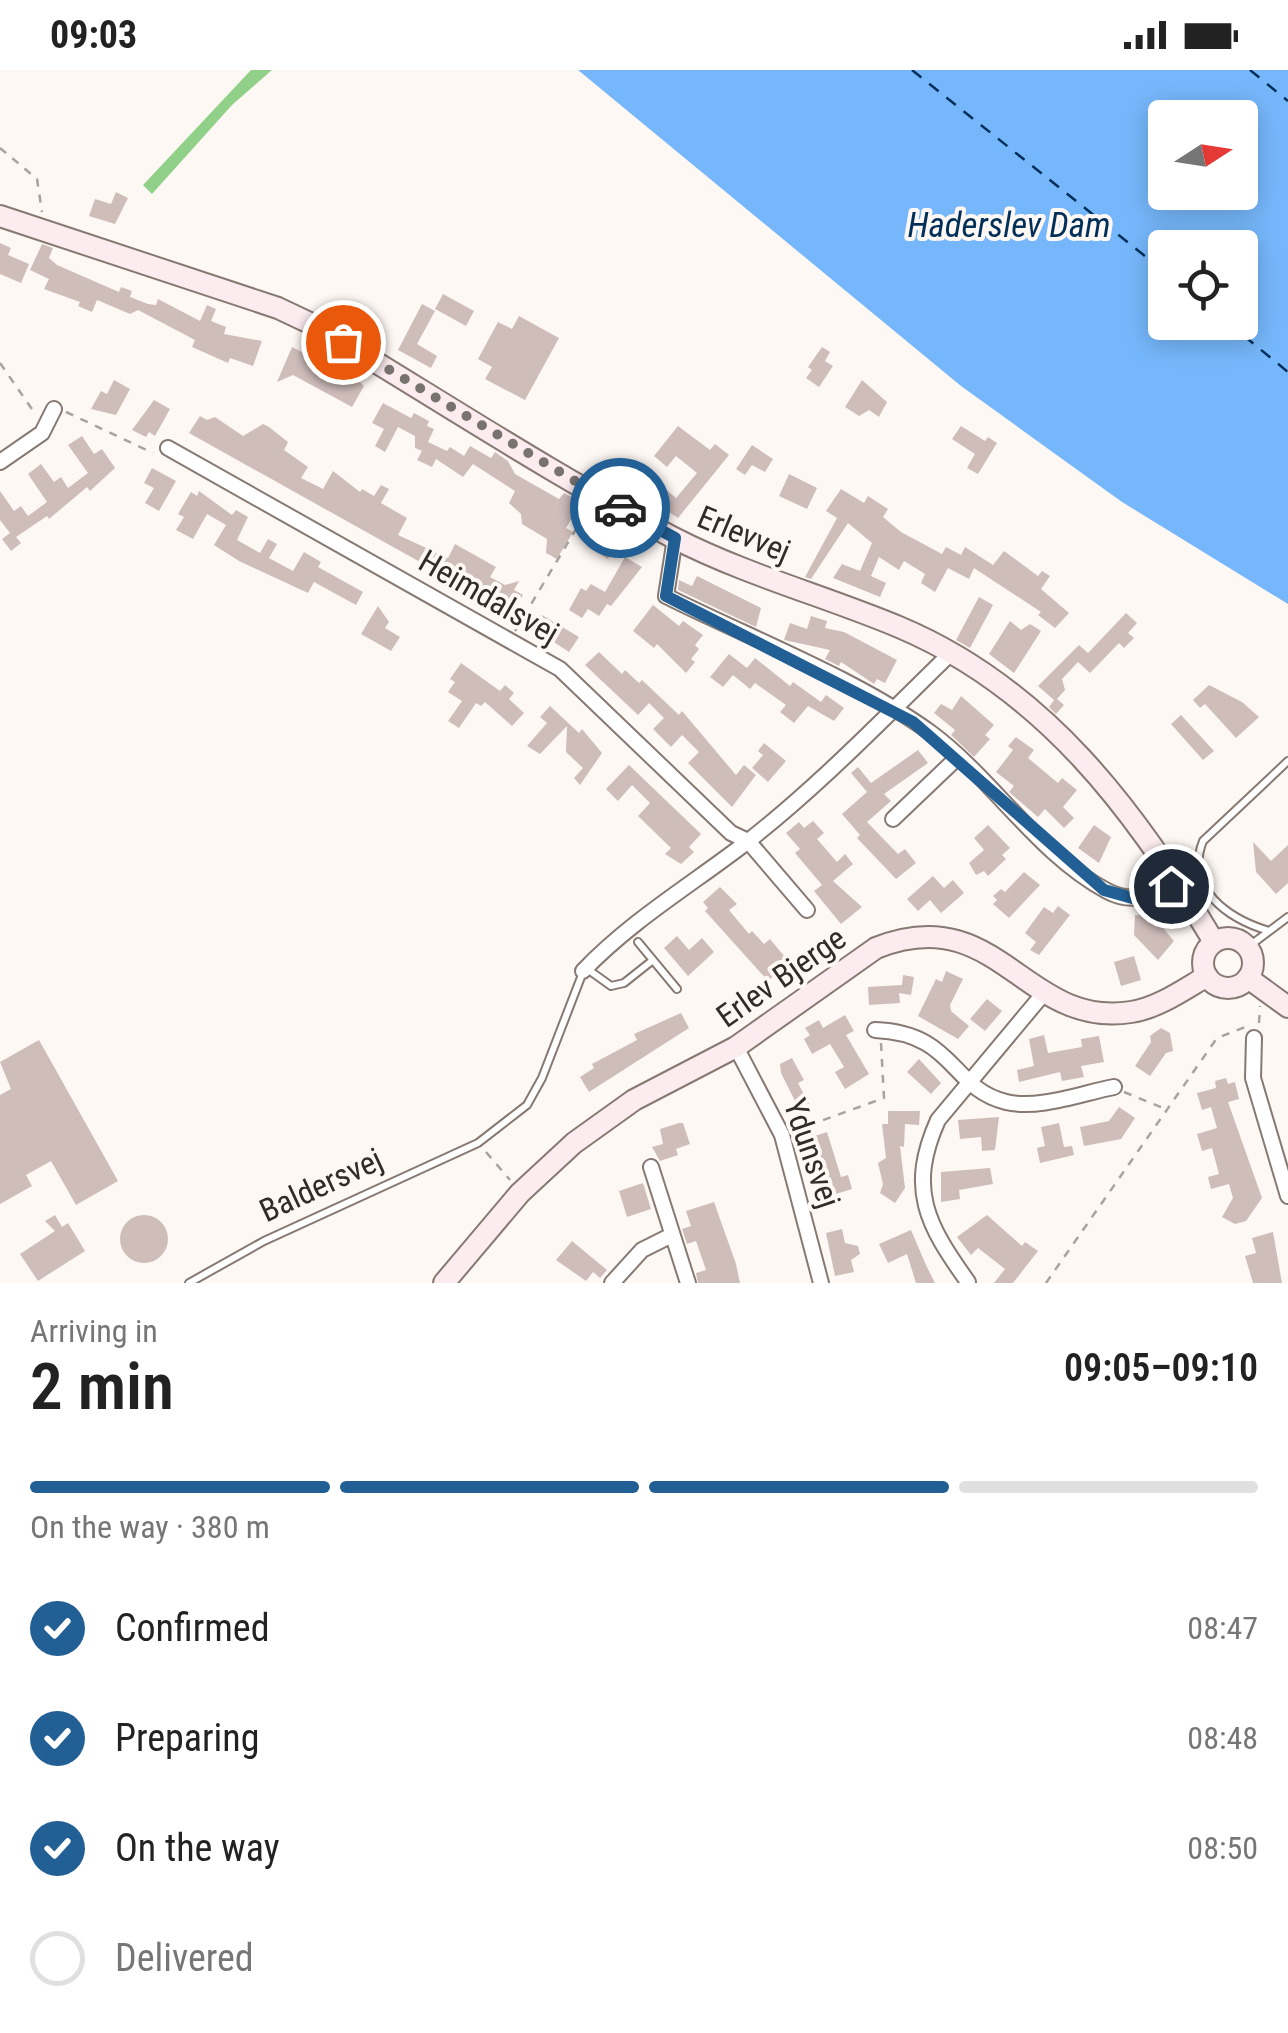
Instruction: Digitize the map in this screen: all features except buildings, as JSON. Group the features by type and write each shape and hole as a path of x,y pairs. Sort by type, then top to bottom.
{"street":[{"name":"Erlevvej","path":"0,216 278,308 316,326 675,538 951,652 1052,727 1132,814 1214,942"},
{"path":"0,462 45,427 54,410"},
{"name":"Heimdalsvej","path":"168,448 560,669 730,833 748,841"},
{"path":"675,538 666,596 894,709 958,757 1064,858 1104,890 1136,899 1178,882"},
{"name":"Baldersvej","path":"585,969 618,934 748,841 951,652"},
{"path":"893,819 958,757"},
{"path":"748,841 808,910"},
{"name":"Erlev Bjerge","path":"444,1283 520,1193 574,1142 634,1100 736,1047 876,948 916,935 949,936 986,950 1044,993 1080,1010 1104,1014 1134,1012 1164,1002 1207,976"},
{"path":"1228,938 1248,947 1254,963 1248,978 1227,988 1207,976 1205,954 1214,942 1228,938"},
{"path":"1248,978 1288,1007"},
{"path":"968,1282 926,1215 922,1170 938,1120 1044,993"},
{"path":"875,1030 917,1034 992,1096 1023,1104 1114,1088"},
{"path":"1254,1038 1253,1078 1288,1196"},
{"name":"Ydunsvej","path":"736,1047 782,1136 821,1283"},
{"path":"651,1167 688,1283"},
{"path":"612,1283 642,1250 672,1236"}],"lane":[{"path":"1269,931 1234,920 1201,884 1198,852 1202,841 1288,760"},
{"path":"1248,947 1288,917"},
{"path":"638,942 677,989"},
{"path":"585,969 611,986 624,983 653,960"},
{"name":"Baldersvej","path":"189,1283 331,1209 478,1143 526,1105 542,1078 585,969"}],"path":[{"path":"0,148 27,166 36,179 44,204 39,229"},
{"path":"0,363 45,427"},
{"path":"54,410 78,414 142,450 157,454 168,448"},
{"path":"510,639 597,495"},
{"path":"1046,1283 1217,1038 1231,1029 1259,1024 1260,1007 1268,992"},
{"path":"782,1136 884,1098 883,1048 875,1030"},
{"path":"1114,1088 1169,1110"},
{"path":"478,1143 520,1193"}],"green space":[{"path":"251,70 272,70 232,105 152,194 143,185"}],"water":[{"name":"Haderslev Dam","path":"578,70 1288,70 1288,604 1122,502 961,386"}],"ferry route":[{"path":"912,70 1148,258"},
{"path":"1250,70 1288,101"},
{"path":"1249,340 1288,372"}],"way so far":[{"path":"343,342 620,508"}],"route":[{"path":"620,508 675,538 666,596 894,709 932,734 1064,858 1104,890 1136,899 1171,886"}]}
